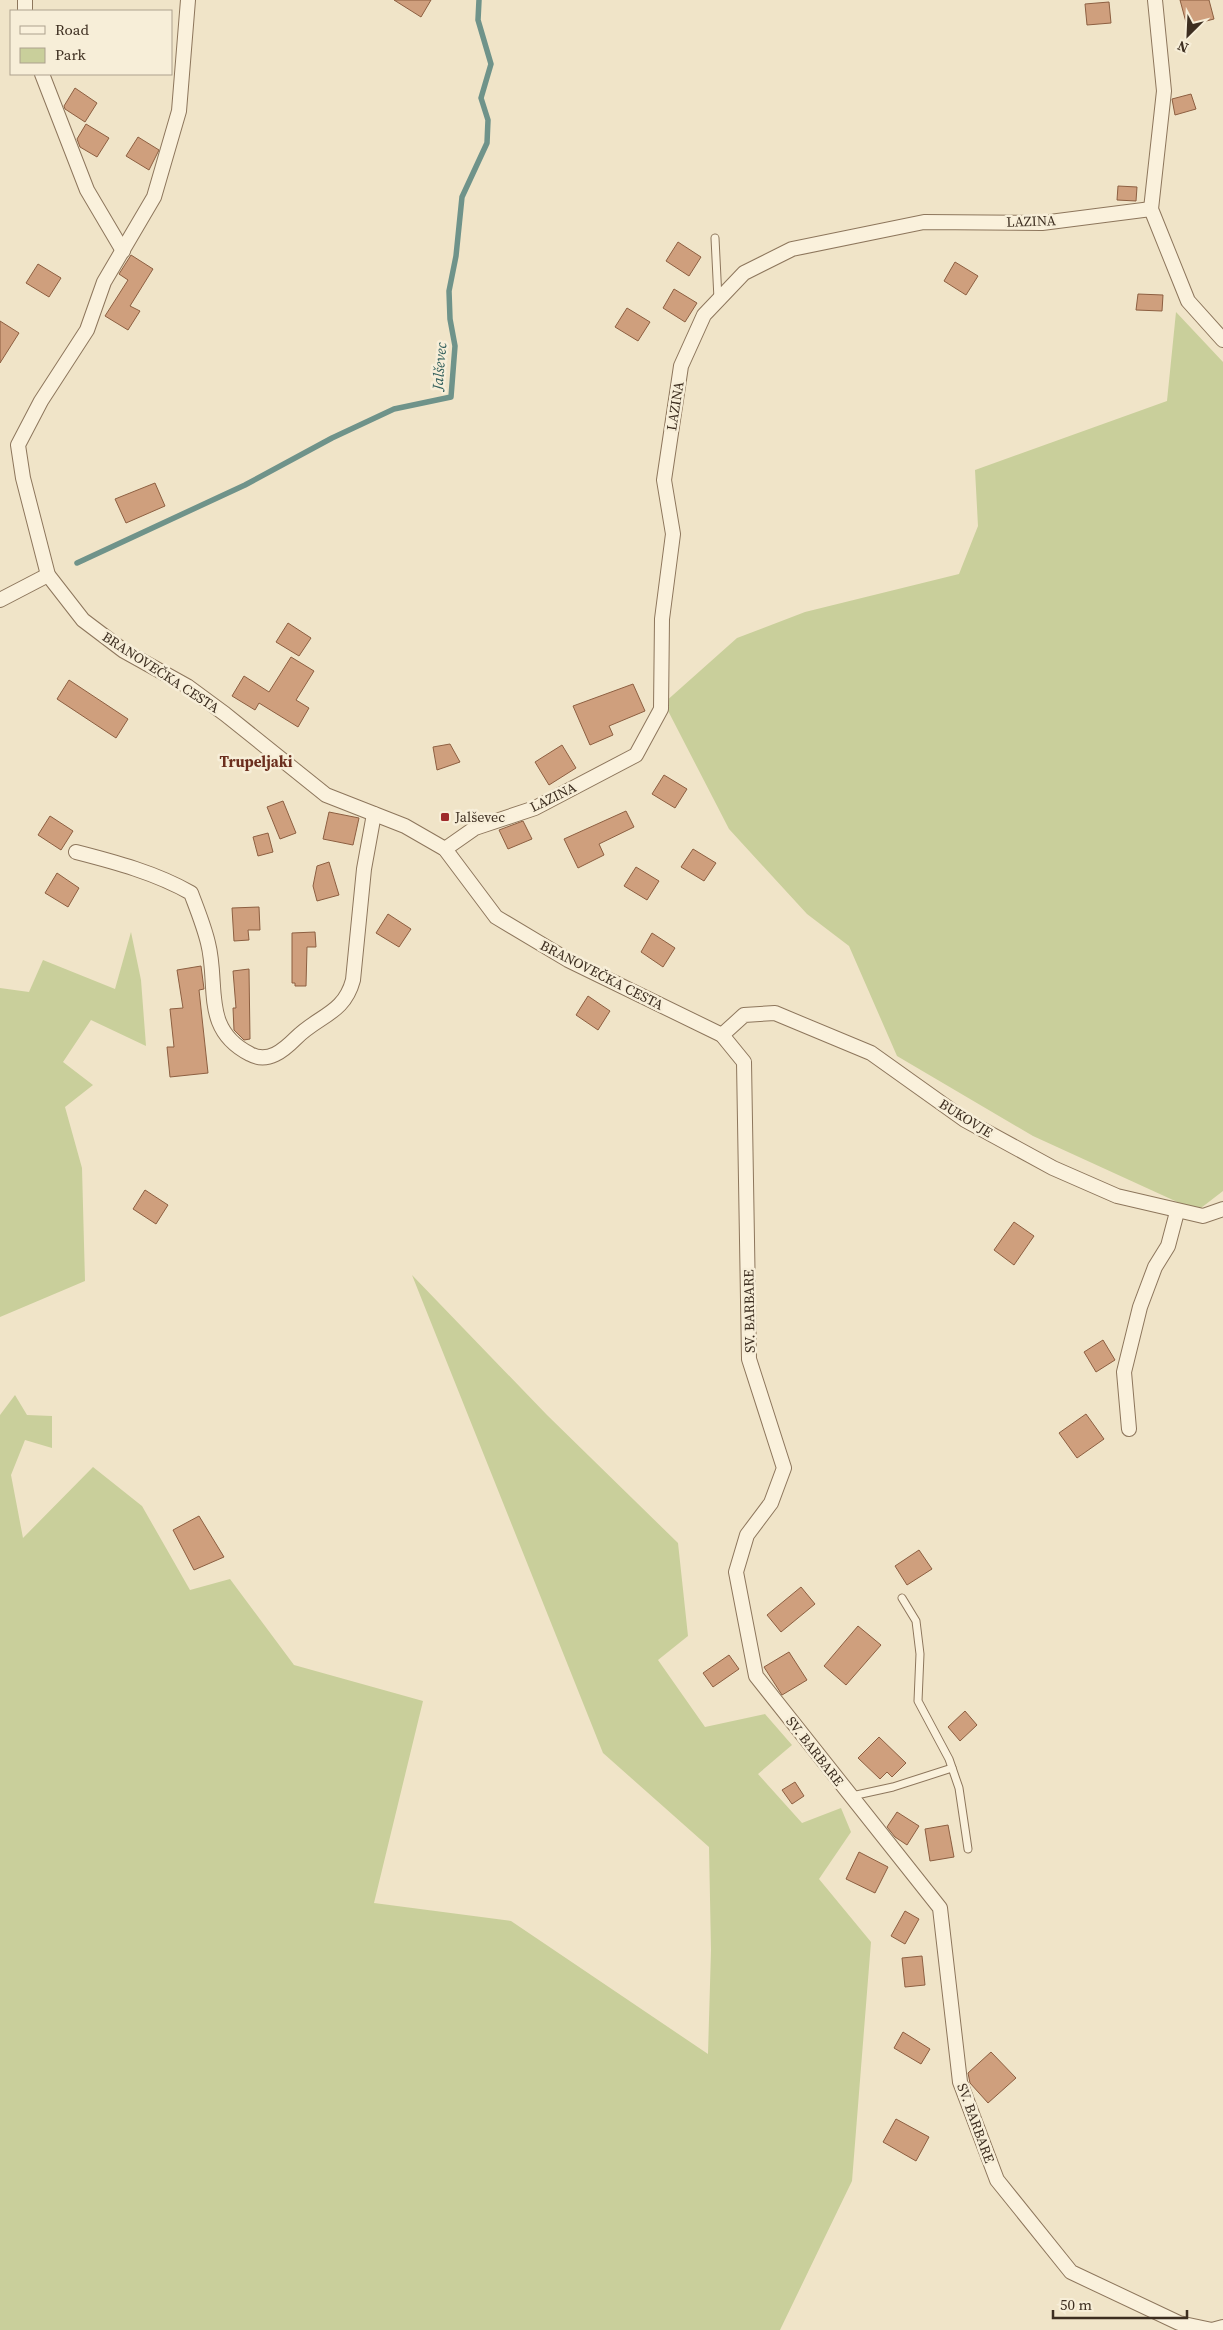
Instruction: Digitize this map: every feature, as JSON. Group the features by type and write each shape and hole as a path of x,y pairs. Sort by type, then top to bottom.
{"street":[{"name":"BRANOVEČKA CESTA","path":"188,0 179,111 154,197 124,251 104,282 87,330 41,401 18,445 23,478 48,575 83,620 124,651 187,686 326,795 406,826 445,849 496,917 568,960 722,1035"},
{"path":"1156,0 1164,91 1151,208 1188,301 1223,340"},
{"path":"42,75 87,190 124,251"},
{"name":"LAZINA","path":"445,849 475,828 535,808 636,755 661,708 662,619 673,534 664,480 682,366 704,315 744,272 792,249 924,222 1042,223 1151,208"},
{"path":"0,600 48,575"},
{"path":"76,852 116,862 176,884 191,893 209,945 212,997 222,1032 235,1047 256,1058 281,1053 304,1031 339,1006 349,996 353,980 364,869 374,814"},
{"name":"BUKOVJE","path":"722,1035 744,1015 775,1013 871,1053 965,1120 1053,1168 1117,1196 1177,1212 1203,1216 1223,1209"},
{"name":"SV. BARBARE","path":"722,1035 744,1062 749,1359 784,1468 771,1503 747,1535 736,1572 756,1676 940,1908 960,2082 997,2180 1071,2272 1179,2323 1212,2330 1223,2327"},
{"path":"1129,1429 1124,1372 1140,1307 1155,1267 1168,1246 1177,1212"}],"lane":[{"path":"714,238 718,299"},
{"path":"902,1598 916,1621 920,1654 918,1701 952,1768 959,1788 968,1849"},
{"path":"851,1796 894,1787 952,1768"}],"green space":[{"path":"1176,312 1223,362 1223,1191 1197,1211 1033,1136 897,1056 849,946 807,914 729,829 664,703 737,638 805,612 959,574 978,526 975,470 1167,401"},
{"path":"131,932 141,980 146,1046 91,1020 63,1062 93,1085 65,1107 82,1168 85,1281 0,1317 0,988 29,992 43,960 115,989"},
{"path":"412,1275 547,1415 678,1543 688,1636 658,1660 705,1727 765,1714 792,1745 758,1774 802,1823 841,1808 851,1832 819,1879 871,1942 852,2181 780,2330 0,2330 0,1415 15,1395 27,1415 52,1416 52,1448 25,1440 11,1475 23,1538 93,1467 142,1506 190,1590 230,1579 294,1665 423,1701 374,1903 511,1921 708,2054 711,1950 709,1847 603,1753"}],"building":[{"path":"394,0 431,0 421,17"},
{"path":"1180,0 1209,0 1214,19 1187,26"},
{"path":"1109,2 1111,23 1087,25 1085,4"},
{"path":"75,88 97,103 85,122 65,109 64,106"},
{"path":"1191,94 1196,109 1175,115 1172,99"},
{"path":"86,124 109,138 97,157 80,147 77,139"},
{"path":"138,137 159,150 149,170 126,156"},
{"path":"1118,186 1137,187 1136,201 1117,200"},
{"path":"678,242 701,257 689,276 666,261"},
{"path":"131,255 153,269 130,306 140,311 128,330 105,316 128,280 119,274"},
{"path":"955,262 978,276 966,295 944,281"},
{"path":"38,264 61,278 49,297 26,283"},
{"path":"674,289 697,303 685,322 663,308"},
{"path":"1138,294 1163,295 1162,311 1136,310"},
{"path":"627,308 650,322 638,341 615,327"},
{"path":"0,321 19,333 0,363"},
{"path":"155,483 165,506 126,523 115,499"},
{"path":"288,623 311,638 299,656 276,642"},
{"path":"291,657 314,671 296,700 309,708 298,727 259,703 255,710 232,696 244,676 269,692"},
{"path":"69,680 128,719 116,738 57,699"},
{"path":"633,684 645,711 609,726 613,735 590,745 573,706"},
{"path":"450,744 460,762 437,770 433,747"},
{"path":"562,745 576,768 549,785 535,762"},
{"path":"664,775 687,789 675,808 652,794"},
{"path":"283,801 296,833 280,839 267,807"},
{"path":"626,811 634,827 599,844 604,855 578,868 564,839"},
{"path":"329,812 359,818 353,845 323,839"},
{"path":"50,816 73,831 61,850 38,835"},
{"path":"523,821 532,839 508,849 499,830"},
{"path":"268,833 273,852 258,856 253,837"},
{"path":"693,849 716,863 704,881 681,867"},
{"path":"329,862 339,895 317,901 313,886 317,866"},
{"path":"636,867 659,881 647,900 624,886"},
{"path":"57,873 79,888 68,907 45,893"},
{"path":"259,907 260,930 248,930 249,940 234,941 232,908"},
{"path":"388,914 411,929 399,947 376,933"},
{"path":"315,932 316,947 307,947 306,986 295,986 295,983 292,983 292,933"},
{"path":"652,933 675,948 663,967 641,952"},
{"path":"201,966 204,989 199,990 208,1073 170,1077 167,1047 174,1047 170,1009 183,1008 177,970"},
{"path":"249,969 250,1039 244,1040 234,1030 233,1008 236,1008 233,971"},
{"path":"588,996 610,1011 598,1030 576,1015"},
{"path":"145,1190 168,1205 156,1224 133,1209"},
{"path":"1014,1222 1034,1236 1014,1265 994,1250"},
{"path":"1103,1340 1115,1360 1096,1372 1084,1352"},
{"path":"1086,1414 1104,1439 1077,1458 1059,1433"},
{"path":"199,1516 224,1557 194,1570 173,1530"},
{"path":"919,1550 932,1569 907,1585 895,1566"},
{"path":"801,1587 815,1604 781,1632 767,1615"},
{"path":"858,1626 881,1645 846,1685 824,1666"},
{"path":"789,1652 807,1680 782,1695 764,1667"},
{"path":"729,1655 739,1669 713,1687 703,1673"},
{"path":"965,1711 977,1725 960,1741 948,1727"},
{"path":"879,1737 906,1763 892,1777 887,1772 880,1779 858,1758"},
{"path":"795,1782 804,1796 792,1804 782,1790"},
{"path":"897,1812 919,1826 907,1845 895,1837 887,1827"},
{"path":"948,1825 954,1857 930,1861 925,1829"},
{"path":"859,1852 888,1867 875,1893 846,1879"},
{"path":"905,1911 919,1919 905,1944 891,1936"},
{"path":"922,1956 925,1985 905,1987 902,1958"},
{"path":"903,2032 930,2049 921,2064 894,2048"},
{"path":"991,2052 1016,2078 988,2103 970,2083 968,2073"},
{"path":"896,2119 929,2137 916,2161 883,2142"}],"waterway":[{"name":"Jalševec","path":"77,563 245,485 332,438 394,409 451,397 455,346 450,319 449,291 456,256 462,197 487,143 488,120 481,98 491,64 478,20 479,0"}],"place":[{"name":"Jalševec","path":"445,817"}],"district":[{"name":"Trupeljaki","path":"256,761"}]}
